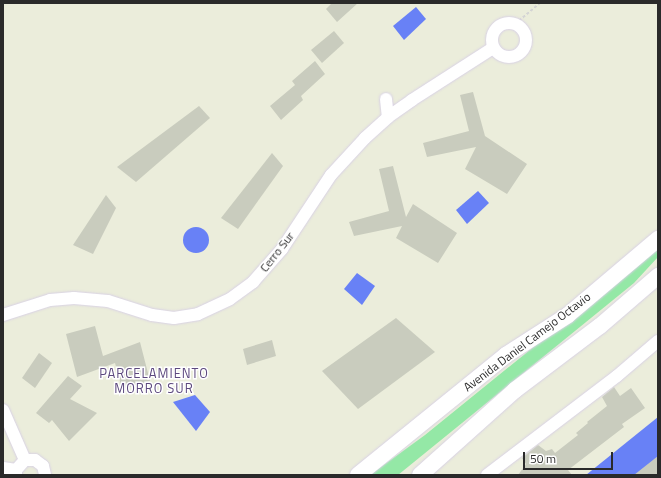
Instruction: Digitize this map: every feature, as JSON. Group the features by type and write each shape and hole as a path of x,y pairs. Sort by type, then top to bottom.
{"main road":[{"name":"Avenida Daniel Camejo Octavio","path":"358,475 506,355 568,315 658,239"},
{"path":"420,475 515,390 600,326 658,276"}],"street":[{"path":"504,24 516,24 526,37 522,52 506,58 493,48 495,31 504,24"},
{"name":"Cerro Sur","path":"3,315 50,300 74,298 108,301 152,315 174,318 198,314 230,299 258,276 282,249 331,175 388,117 493,48"},
{"path":"386,98 388,117"},
{"path":"487,475 617,376 658,341"},
{"path":"3,410 25,460"},
{"path":"3,468 16,473 25,460"},
{"path":"25,460 35,460 43,466 45,475"}],"path":[{"path":"516,24 540,3"}],"green space":[{"path":"658,243 658,257 634,283 398,475 370,475 425,435 647,255"}],"water":[{"path":"416,7 426,19 404,40 393,26"},
{"path":"478,191 489,203 467,224 456,210"},
{"path":"196,227 205,231 209,240 205,249 196,253 187,249 183,240 187,231"},
{"path":"357,273 375,286 362,305 344,289"},
{"path":"195,395 210,412 196,431 173,402"},
{"path":"658,417 658,462 642,475 586,475"}],"building":[{"path":"332,3 358,3 337,22 326,9"},
{"path":"334,31 344,43 322,63 311,50"},
{"path":"315,61 325,74 301,96 303,100 281,120 270,106 295,85 292,81"},
{"path":"473,92 485,136 527,164 507,194 465,169 476,147 427,157 423,143 469,131 460,95"},
{"path":"199,106 210,118 136,182 117,167"},
{"path":"272,153 283,166 238,229 221,218"},
{"path":"393,166 406,217 413,204 457,233 438,263 396,238 402,226 354,236 349,222 389,211 379,169"},
{"path":"106,195 116,208 93,254 73,245"},
{"path":"396,318 435,352 358,409 322,371"},
{"path":"95,326 103,356 140,342 150,381 122,389 115,363 77,377 66,334"},
{"path":"272,340 276,356 247,365 243,349"},
{"path":"39,353 52,363 35,388 22,378"},
{"path":"68,376 82,386 70,399 97,413 69,441 52,420 49,423 36,413"},
{"path":"614,387 620,396 631,388 645,408 622,424 624,427 568,470 572,475 518,475 526,464 522,458 538,445 546,451 552,449 555,453 578,435 576,433 607,406 602,397"},
{"path":"658,456 658,475 634,475"}],"district":[{"name":"PARCELAMIENTO MORRO SUR","path":"154,382"}]}
